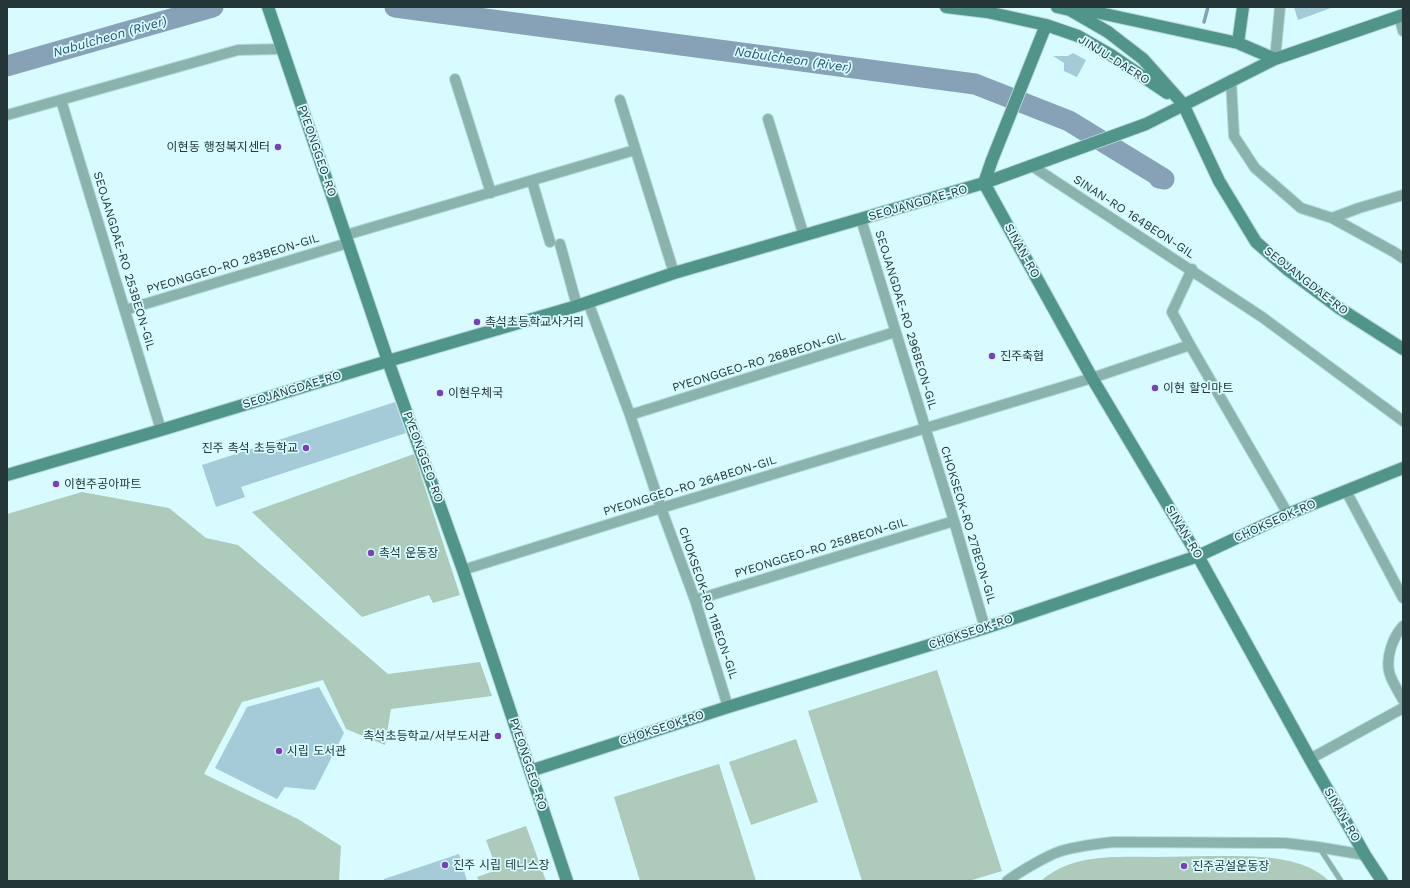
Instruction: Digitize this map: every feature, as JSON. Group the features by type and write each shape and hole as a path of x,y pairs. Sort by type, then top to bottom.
{"street":[{"name":"PYEONGGEO-RO","path":"268,7 388,361 463,570 567,881"},
{"name":"JINJU-DAERO","path":"946,7 986,12 1046,25 1078,36 1183,104"},
{"name":"JINJU-DAERO","path":"1057,7 1070,10 1108,32 1143,59 1183,104"},
{"path":"1238,43 1243,7"},
{"path":"1275,59 1280,7"},
{"path":"1070,10 1086,10 1238,43 1275,59"},
{"path":"1183,104 1275,59 1401,16 1403,31"},
{"path":"984,183 1046,25"},
{"path":"7,115 238,50 282,49"},
{"path":"455,79 491,193"},
{"path":"1231,80 1234,136 1255,168 1301,208 1332,218 1403,258"},
{"name":"SEOJANGDAE-RO 253BEON-GIL","path":"61,100 161,430"},
{"path":"620,100 674,273"},
{"name":"SEOJANGDAE-RO","path":"7,475 583,304 674,273 984,183 1146,124 1183,104 1219,180 1256,242 1288,270 1339,308 1403,349"},
{"path":"768,119 804,236"},
{"name":"PYEONGGEO-RO 283BEON-GIL","path":"125,310 491,193 635,150"},
{"name":"SINAN-RO 164BEON-GIL","path":"1032,166 1192,270 1172,312 1288,514"},
{"path":"532,181 555,243 583,304"},
{"name":"SINAN-RO","path":"984,183 1092,378 1198,556 1310,759 1365,855 1382,881"},
{"path":"1332,218 1403,195"},
{"name":"SEOJANGDAE-RO 296BEON-GIL","path":"861,219 925,429"},
{"path":"1192,270 1262,317 1403,421"},
{"name":"CHOKSEOK-RO 11BEON-GIL","path":"583,304 630,415 661,508 695,600 728,707"},
{"name":"PYEONGGEO-RO 268BEON-GIL","path":"630,415 895,332"},
{"path":"1092,378 1190,345"},
{"name":"PYEONGGEO-RO 264BEON-GIL","path":"463,570 661,508 1092,378"},
{"name":"CHOKSEOK-RO 27BEON-GIL","path":"925,429 985,628"},
{"name":"CHOKSEOK-RO","path":"530,771 728,707 985,628 1198,556 1288,514 1403,468"},
{"path":"1346,492 1403,598"},
{"name":"PYEONGGEO-RO 258BEON-GIL","path":"695,600 954,522"},
{"path":"1403,626 1397,632 1389,654 1389,672 1403,700"},
{"path":"1310,759 1403,708"},
{"path":"1007,881 1060,851 1085,845 1113,842 1285,843 1365,855"}],"lane":[{"path":"1318,847 1341,881"}],"green space":[{"name":"촉석 운동장","path":"414,454 460,595 433,603 429,595 362,617 252,512"},
{"path":"82,492 169,508 206,538 238,545 388,674 480,662 492,696 391,709 385,745 346,729 323,680 242,702 204,774 298,819 341,846 339,881 7,881 7,514"},
{"path":"937,670 1002,871 969,881 862,881 808,711"},
{"path":"796,739 818,802 751,825 729,762"},
{"path":"719,764 756,881 640,881 614,797"},
{"path":"526,826 546,881 479,881 477,877 497,870 486,840"},
{"name":"진주공설운동장","path":"1209,856 1272,858 1289,861 1304,865 1318,872 1329,881 1041,881 1053,872 1067,865 1096,858"}],"building":[{"path":"1294,7 1331,7 1331,8 1298,20"},
{"path":"1073,53 1086,60 1077,77 1064,71 1064,63 1053,56 1068,56"},
{"name":"진주 촉석 초등학교","path":"395,402 406,433 241,487 245,497 216,507 202,465"},
{"name":"시립 도서관","path":"319,687 344,733 315,790 285,787 277,799 215,768 247,707"},
{"name":"진주 시립 테니스장","path":"459,854 467,881 384,881 384,879"}],"waterway":[{"name":"Nabulcheon (River)","path":"7,66 213,7"},
{"name":"Nabulcheon (River)","path":"395,7 975,84 1069,121 1164,179 1159,178"},
{"path":"1204,22 1208,7"}],"place":[{"name":"이현동 행정복지센터","path":"278,147"},
{"name":"촉석초등학교사거리","path":"477,322"},
{"name":"진주축협","path":"992,356"},
{"name":"이현 할인마트","path":"1155,388"},
{"name":"이현우체국","path":"440,393"},
{"name":"진주 촉석 초등학교","path":"306,448"},
{"name":"이현주공아파트","path":"56,484"},
{"name":"촉석 운동장","path":"371,553"},
{"name":"촉석초등학교/서부도서관","path":"498,736"},
{"name":"시립 도서관","path":"279,751"},
{"name":"진주 시립 테니스장","path":"445,865"},
{"name":"진주공설운동장","path":"1184,866"}]}
